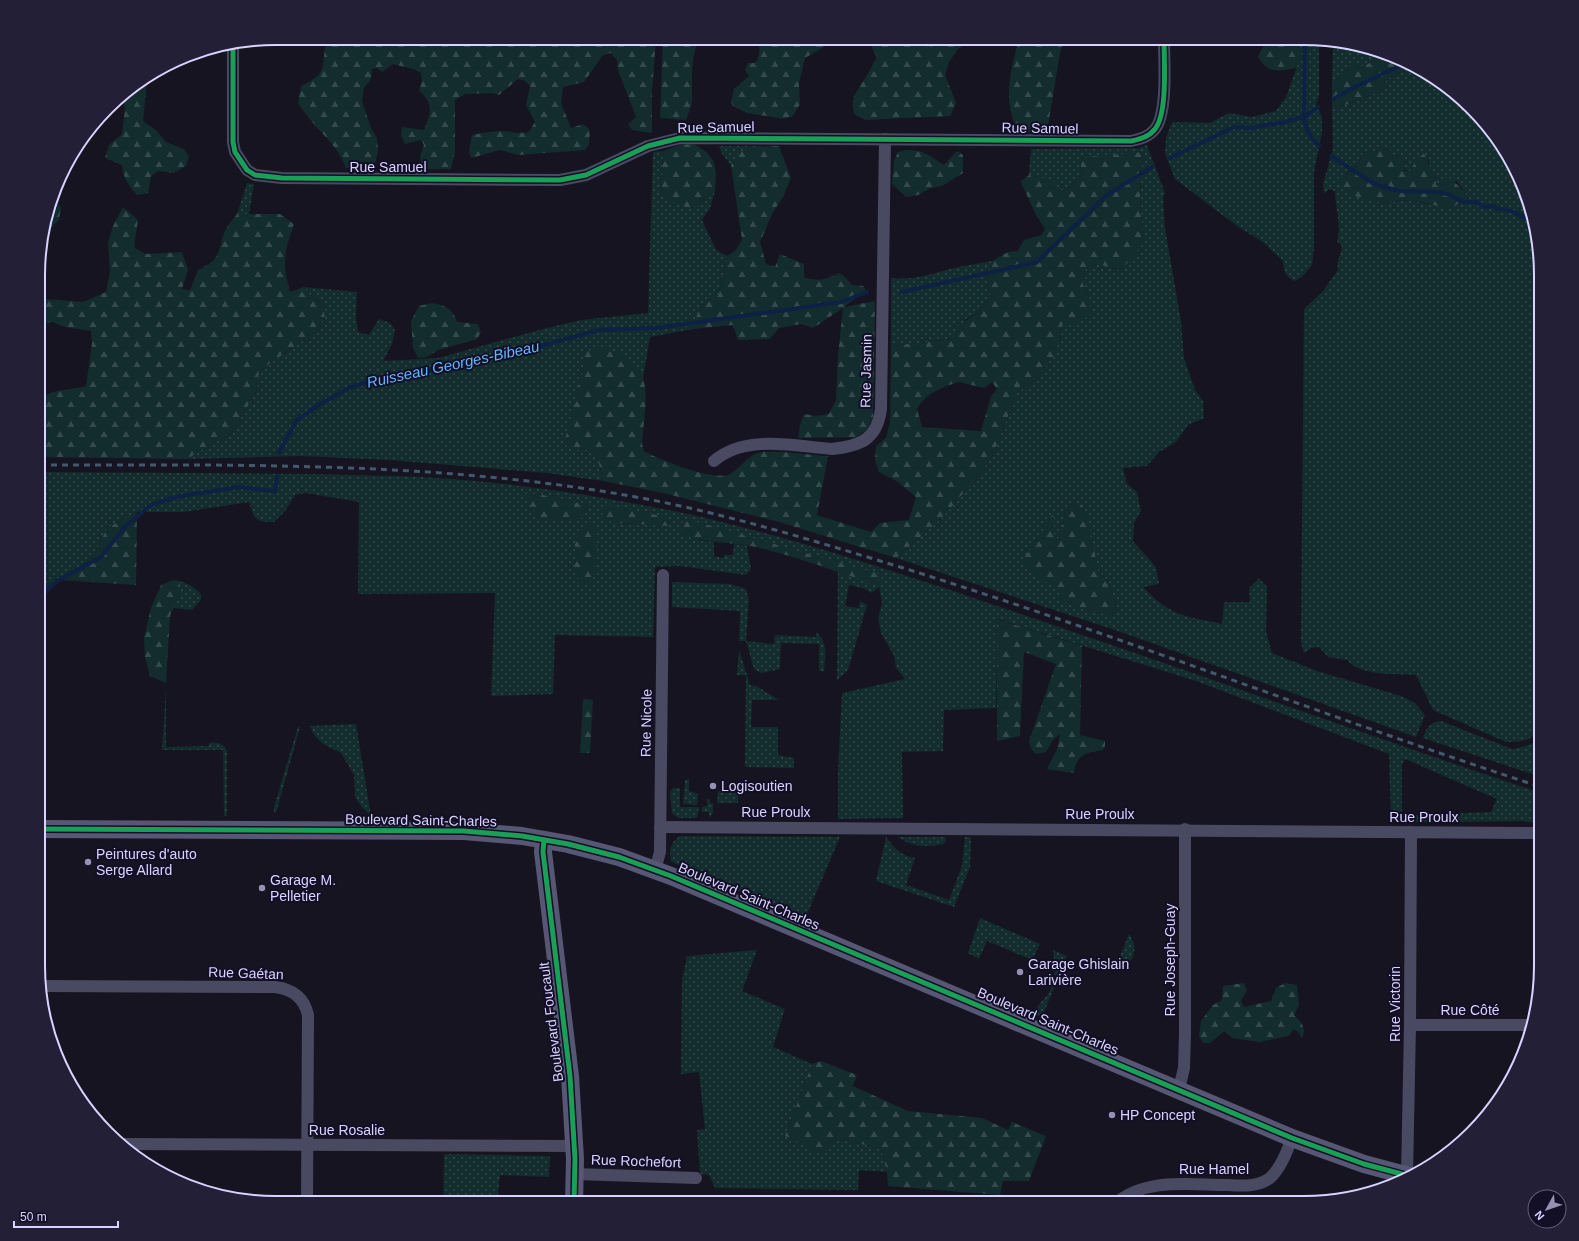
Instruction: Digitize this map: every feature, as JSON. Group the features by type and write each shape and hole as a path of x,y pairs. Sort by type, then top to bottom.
{"street":[{"name":"Rue Samuel","path":"233,49 233,142 235,152 247,170 255,175 266,177 560,180 586,175 648,146 680,138 1131,141 1142,139 1155,130 1160,121 1163,108 1164,45"},
{"name":"Rue Jasmin","path":"714,461 728,451 750,445 832,449 845,447 866,440 875,432 880,421 881,409 885,139"},
{"name":"Rue Nicole","path":"655,870 660,852 663,575"},
{"name":"Rue Proulx","path":"660,827 1185,829 1534,833"},
{"name":"Boulevard Saint-Charles","path":"45,829 464,831 544,840 602,853 655,870 1292,1138 1364,1164 1401,1174"},
{"name":"Rue Joseph-Guay","path":"1178,1089 1184,1068 1185,1034 1185,829"},
{"name":"Rue Victorin","path":"1408,1171 1410,832"},
{"name":"Boulevard Foucault","path":"544,840 543,852 570,1076 575,1146 574,1196"},
{"name":"Rue Gaétan","path":"46,986 275,987 293,991 301,999 308,1016 307,1196"},
{"name":"Rue Côté","path":"1410,1025 1526,1025"},
{"name":"Rue Hamel","path":"1127,1196 1135,1191 1156,1185 1240,1186 1262,1183 1275,1173 1292,1138"},
{"name":"Rue Rosalie","path":"130,1144 575,1146"},
{"name":"Rue Rochefort","path":"575,1174 696,1178"}],"green space":[{"path":"325,45 655,45 652,92 652,133 632,130 628,124 636,117 618,70 617,60 611,53 603,55 584,82 563,87 561,103 571,128 583,124 590,130 589,144 585,150 518,155 500,150 471,158 469,151 472,135 500,131 518,133 529,132 535,122 526,105 530,86 525,81 518,79 499,95 493,93 465,94 455,100 455,151 451,169 423,169 420,156 424,145 421,140 405,144 401,135 402,127 424,130 429,118 429,104 427,99 419,90 422,82 421,73 413,69 393,64 382,72 377,68 372,69 371,79 364,88 362,101 371,128 377,138 378,151 374,168 346,168 342,158 298,103 301,86 320,73"},
{"path":"663,45 697,45 693,60 692,102 686,120 660,118"},
{"path":"758,45 827,45 805,58 799,83 800,104 793,116 784,119 747,113 733,106 731,102 734,89 749,76 745,70 748,63 755,63 759,54"},
{"path":"872,45 916,45 929,47 931,45 965,45 958,49 949,62 945,75 956,103 950,116 866,120 855,115 853,110 854,97 877,57"},
{"path":"916,45 931,45 929,47"},
{"path":"1017,45 1063,45 1060,53 1047,132 1019,132 1010,109 1009,98 1009,86"},
{"path":"1264,45 1305,45 1297,67 1280,71 1270,69 1262,63 1258,57"},
{"path":"1305,45 1319,45 1319,95 1316,104 1322,117 1322,133 1314,172 1314,249 1312,265 1302,277 1294,281 1286,273 1283,261 1264,243 1237,226 1175,179 1165,153 1166,138 1172,122 1210,123 1229,113 1252,117 1276,111 1286,97"},
{"path":"1333,47 1349,49 1381,58 1358,68 1349,67 1345,74 1332,83"},
{"path":"1381,58 1406,69 1386,80 1386,89 1332,110 1332,83 1345,74 1352,63 1358,68"},
{"path":"1406,69 1432,84 1467,112 1495,147 1510,173 1522,201 1530,230 1534,260 1534,736 1517,742 1506,742 1433,710 1416,675 1370,672 1353,665 1347,660 1328,657 1319,647 1311,648 1304,653 1301,643 1304,309 1323,291 1338,270 1338,260 1342,246 1337,241 1339,223 1335,191 1329,189 1324,194 1323,184 1333,149 1332,110 1386,89 1386,80","holes":["1389,148 1391,153 1395,156 1404,157 1407,164 1398,169 1410,171 1413,164 1428,159 1430,169 1436,175 1436,185 1439,186 1456,181 1466,193 1457,205 1444,208 1432,204 1413,201 1395,201 1384,204 1340,188 1346,173 1357,166 1363,153"]},
{"path":"147,84 143,121 156,130 166,142 184,149 189,157 186,166 174,173 158,171 151,176 148,193 137,195 126,181 122,165 105,158 109,145 122,134 125,108 124,102"},
{"path":"693,144 701,148 711,157 714,163 716,175 715,191 692,208 680,206 661,195 663,151 679,145"},
{"path":"1147,145 1165,193 1163,197 1165,228 1181,321 1184,358 1195,390 1203,401 1204,418 1188,425 1176,442 1159,452 1147,466 1123,468 1127,484 1137,492 1141,511 1134,523 1133,541 1156,567 1159,584 1143,587 1153,597 1170,609 1188,616 1222,624 1224,602 1250,602 1249,588 1259,578 1267,587 1266,632 1272,653 1317,671 1401,696 1415,703 1425,715 1416,737 1115,630 896,558 942,518 979,475 992,457 1017,393 1035,380 1060,342 1063,323 1090,299 1082,282 1086,268 1097,264 1119,270 1143,242 1140,193 1143,152 1080,163 1082,175 1069,189 1058,191 1040,178 1029,175 1031,149 1138,148","holes":["1074,501 1094,553 1098,571 1108,581 1116,605 1113,615 1085,610 1065,602 1059,598 1060,591 1025,568 1054,514 1054,540 1061,538 1065,512"]},
{"path":"719,146 764,146 744,151 737,156 731,165 722,154"},
{"path":"779,146 791,178 782,199 773,212 760,242 766,264 775,267 780,254 804,264 804,277 822,280 839,273 852,285 863,286 866,290 844,307 875,301 873,417 867,430 856,437 798,438 800,425 804,414 816,416 829,414 836,400 838,355 843,308 813,328 801,324 779,328 770,339 738,340 733,325 693,329 700,308 707,301 718,296 727,256 735,251 742,240 731,165 738,153 751,147"},
{"path":"1389,148 1394,156 1404,157 1407,164 1399,169 1403,171 1410,171 1418,156 1424,154 1436,175 1436,185 1439,186 1450,178 1466,193 1463,198 1457,205 1448,208 1413,201 1395,201 1384,204 1355,196 1340,188 1342,177 1357,166 1363,153"},
{"path":"905,150 922,152 944,165 957,151 963,155 963,173 942,186 931,188 918,195 906,197 892,184 894,161 898,152"},
{"path":"663,151 661,195 692,208 715,191 710,208 702,220 716,250 727,256 718,296 707,301 700,308 693,329 650,337 643,379 636,369 584,352 584,365 572,450 587,450 598,460 603,481 547,473 389,460 301,456 187,459 211,444 231,435 257,390 259,371 315,332 325,317 322,303 309,294 304,287 357,292 356,316 358,332 369,335 379,319 390,323 395,330 392,344 383,361 438,358 581,320 648,313 653,152"},
{"path":"1143,152 1140,193 1143,243 1133,258 1119,270 1097,264 1086,268 1082,282 1090,299 1091,314 1077,325 1063,323 1058,351 1035,380 1017,393 992,457 979,475 942,518 896,558 779,522 663,493 603,481 598,460 587,450 571,450 564,444 584,365 584,352 596,349 606,349 619,354 640,373 643,379 646,392 642,444 644,451 685,468 710,475 720,476 728,475 735,471 757,453 782,452 828,456 817,515 871,532 880,523 909,520 916,497 898,482 879,472 875,460 876,446 886,438 890,422 891,346 953,339 956,327 979,312 991,296 986,287 992,261 1008,252 1018,251 1024,240 1041,235 1045,229 1036,215 1021,181 1029,175 1052,180 1057,183 1058,191 1069,189 1082,175 1080,162 1087,157","holes":["959,382 984,388 992,382 997,389 991,396 981,431 922,427 917,409 921,403 935,391"]},
{"path":"247,183 254,184 249,214 237,214"},
{"path":"57,202 61,208 59,220 49,229"},
{"path":"123,207 138,220 134,247 145,254 182,252 188,270 182,289 190,290 198,270 207,266 216,257 227,227 237,214 280,214 294,224 285,258 290,292 304,287 309,294 322,303 325,317 315,332 259,371 257,390 231,435 211,444 187,459 45,457 45,395 56,391 86,386 92,343 91,331 65,327 52,322 45,323 45,298 83,302 106,292 110,271 108,243 113,226"},
{"path":"992,261 986,287 991,296 979,312 966,319 953,339 891,346 891,278 919,277 957,267"},
{"path":"431,303 440,305 450,310 457,322 478,324 481,332 477,339 438,350 427,357 418,358 413,348 411,321 419,306"},
{"path":"45,472 397,476 510,485 568,492 626,502 726,523 810,546 894,572 1084,635 1534,791 1534,823 1524,821 1416,822 1415,815 1491,812 1497,799 1405,759 1402,764 1402,820 1391,820 1389,754 1196,681 998,619 996,708 944,710 943,751 902,752 903,818 838,819 838,771 842,693 905,679 896,668 894,656 881,633 878,618 882,603 879,587 872,593 863,588 849,585 845,606 859,608 860,601 867,605 848,670 837,680 838,572 879,586 683,518 698,540 714,542 714,556 723,558 724,555 733,555 734,544 747,546 751,569 746,575 680,566 655,567 653,637 555,635 553,694 491,696 495,593 358,594 359,502 306,493 295,495 285,511 274,522 256,519 249,502 183,512 137,512 107,528 94,555 45,593","holes":["525,494 539,494 587,505 584,518","671,520 668,526 617,523"]},
{"path":"525,494 539,494 587,505 584,518 539,521"},
{"path":"1074,501 1082,505 1088,515 1098,571 1108,581 1116,605 1113,615 1085,610 1065,602 1059,598 1059,591 1025,568 1023,560 1054,513 1054,540 1061,537 1065,512"},
{"path":"603,504 662,516 671,520 668,526 617,523 602,520"},
{"path":"137,512 136,585 60,580 94,555 107,528"},
{"path":"683,518 883,575 879,586 772,551 747,545 690,538 681,535"},
{"path":"585,524 594,524 597,534 596,577 590,578 591,588 579,581 575,571 575,542"},
{"path":"173,580 180,581 180,593 170,616 166,683 150,676 145,657 144,638 151,608 161,585"},
{"path":"180,581 192,586 201,594 201,600 192,610 173,608 180,593"},
{"path":"672,582 730,584 746,589 749,599 746,641 739,641 740,611 672,607"},
{"path":"997,619 1082,646 1080,735 1105,741 1105,746 1103,750 1091,752 1080,758 1075,767 1074,773 1047,769 1057,749 1060,734 1053,740 1046,752 1036,754 1031,749 1029,741 1056,664 1024,652 1020,736 997,741"},
{"path":"816,632 820,636 825,646 824,672 819,670 819,644 781,643 780,669 761,673 754,669 746,641 774,644 775,635 816,637"},
{"path":"739,650 750,685 758,687 779,700 752,700 751,727 778,727 778,755 794,758 794,768 745,767 746,675 737,675"},
{"path":"166,690 166,747 209,746 209,743 215,743 222,745 227,751 227,816 224,816 223,750 162,750"},
{"path":"583,699 593,700 590,753 580,753"},
{"path":"1441,721 1512,749 1534,742 1534,775 1423,738 1429,726"},
{"path":"356,724 371,816 361,806 355,797 354,775 341,753 323,744 314,735 310,726"},
{"path":"298,727 300,727 276,813 274,813 274,807"},
{"path":"689,779 689,791 698,794 697,805 683,804 685,780"},
{"path":"673,788 680,788 680,807 699,807 697,818 679,818 672,814 670,792"},
{"path":"721,789 725,789 726,792 738,792 738,803 717,803 718,791 721,791"},
{"path":"707,799 710,799 710,803 713,803 713,813 709,818 709,812 702,812 702,807 707,806"},
{"path":"680,836 840,837 805,919 671,861 670,853 672,844"},
{"path":"886,837 898,851 915,858 906,885 949,900 962,866 965,837 971,837 970,867 954,907 876,881"},
{"path":"898,837 945,837 946,840 944,844 921,846 909,843"},
{"path":"980,918 1040,944 1032,960 987,941 979,959 968,953"},
{"path":"1129,934 1132,938 1134,947 1132,959 1126,966 1117,964"},
{"path":"757,950 742,991 785,1009 773,1047 812,1064 785,1136 835,1139 881,1148 887,1172 859,1170 858,1190 715,1188 709,1175 700,1174 697,1130 705,1129 699,1072 681,1074 682,980 687,956"},
{"path":"1053,950 1067,956 1042,1017 1036,1015 1038,1006 1048,994 1054,981 1055,966"},
{"path":"1244,983 1247,990 1241,1001 1244,1007 1271,1001 1276,988 1285,983 1297,985 1299,1005 1294,1015 1304,1028 1302,1038 1298,1032 1293,1029 1289,1036 1259,1042 1232,1038 1225,1031 1210,1043 1203,1043 1199,1036 1201,1021 1213,1005 1222,1000 1223,986"},
{"path":"821,1061 857,1075 853,1086 908,1111 982,1118 1008,1130 1012,1122 1046,1136 1029,1181 1003,1181 1000,1195 888,1186 887,1172 881,1148 835,1139 821,1155 785,1136 812,1064"},
{"path":"444,1154 550,1156 549,1177 500,1175 498,1196 443,1196"}],"waterway":[{"path":"1305,45 1304,117 1308,132 1319,145"},
{"path":"1333,99 1399,66"},
{"name":"Ruisseau Georges-Bibeau","path":"1170,158 1234,127 1251,128 1285,122 1304,117 1318,107"},
{"path":"1331,156 1374,184 1399,191 1439,192 1450,195 1463,202 1477,202 1484,207 1494,206 1497,209 1511,211 1527,219"},
{"name":"Ruisseau Georges-Bibeau","path":"902,292 1037,262 1107,195 1152,167"},
{"name":"Ruisseau Georges-Bibeau","path":"279,453 296,421 317,406 349,388 383,377 510,355 598,330 657,328 841,302 867,292"},
{"name":"Ruisseau Georges-Bibeau","path":"45,592 57,581 101,557 124,528 151,505 176,497 239,487 275,491 277,477"}],"railway":[{"path":"45,465 270,466 424,472 500,478 576,487 652,500 715,514 808,539 981,593 1381,733 1534,785"}],"cycle path":[{"path":"233,49 233,142 235,152 247,170 255,175 282,178 560,180 586,175 648,146 680,138 1131,141 1150,134 1155,129 1159,121 1164,99 1164,45"},
{"path":"45,829 464,831 522,836 568,844 619,857 671,876 1292,1138 1364,1164 1401,1174"},
{"path":"544,840 543,852 570,1076 575,1159 574,1196"}],"place":[{"name":"Logisoutien","path":"713,786"},
{"name":"Peintures d'auto Serge Allard","path":"88,862"},
{"name":"Garage M. Pelletier","path":"262,888"},
{"name":"Garage Ghislain Larivière","path":"1020,972"},
{"name":"HP Concept","path":"1112,1115"}]}
